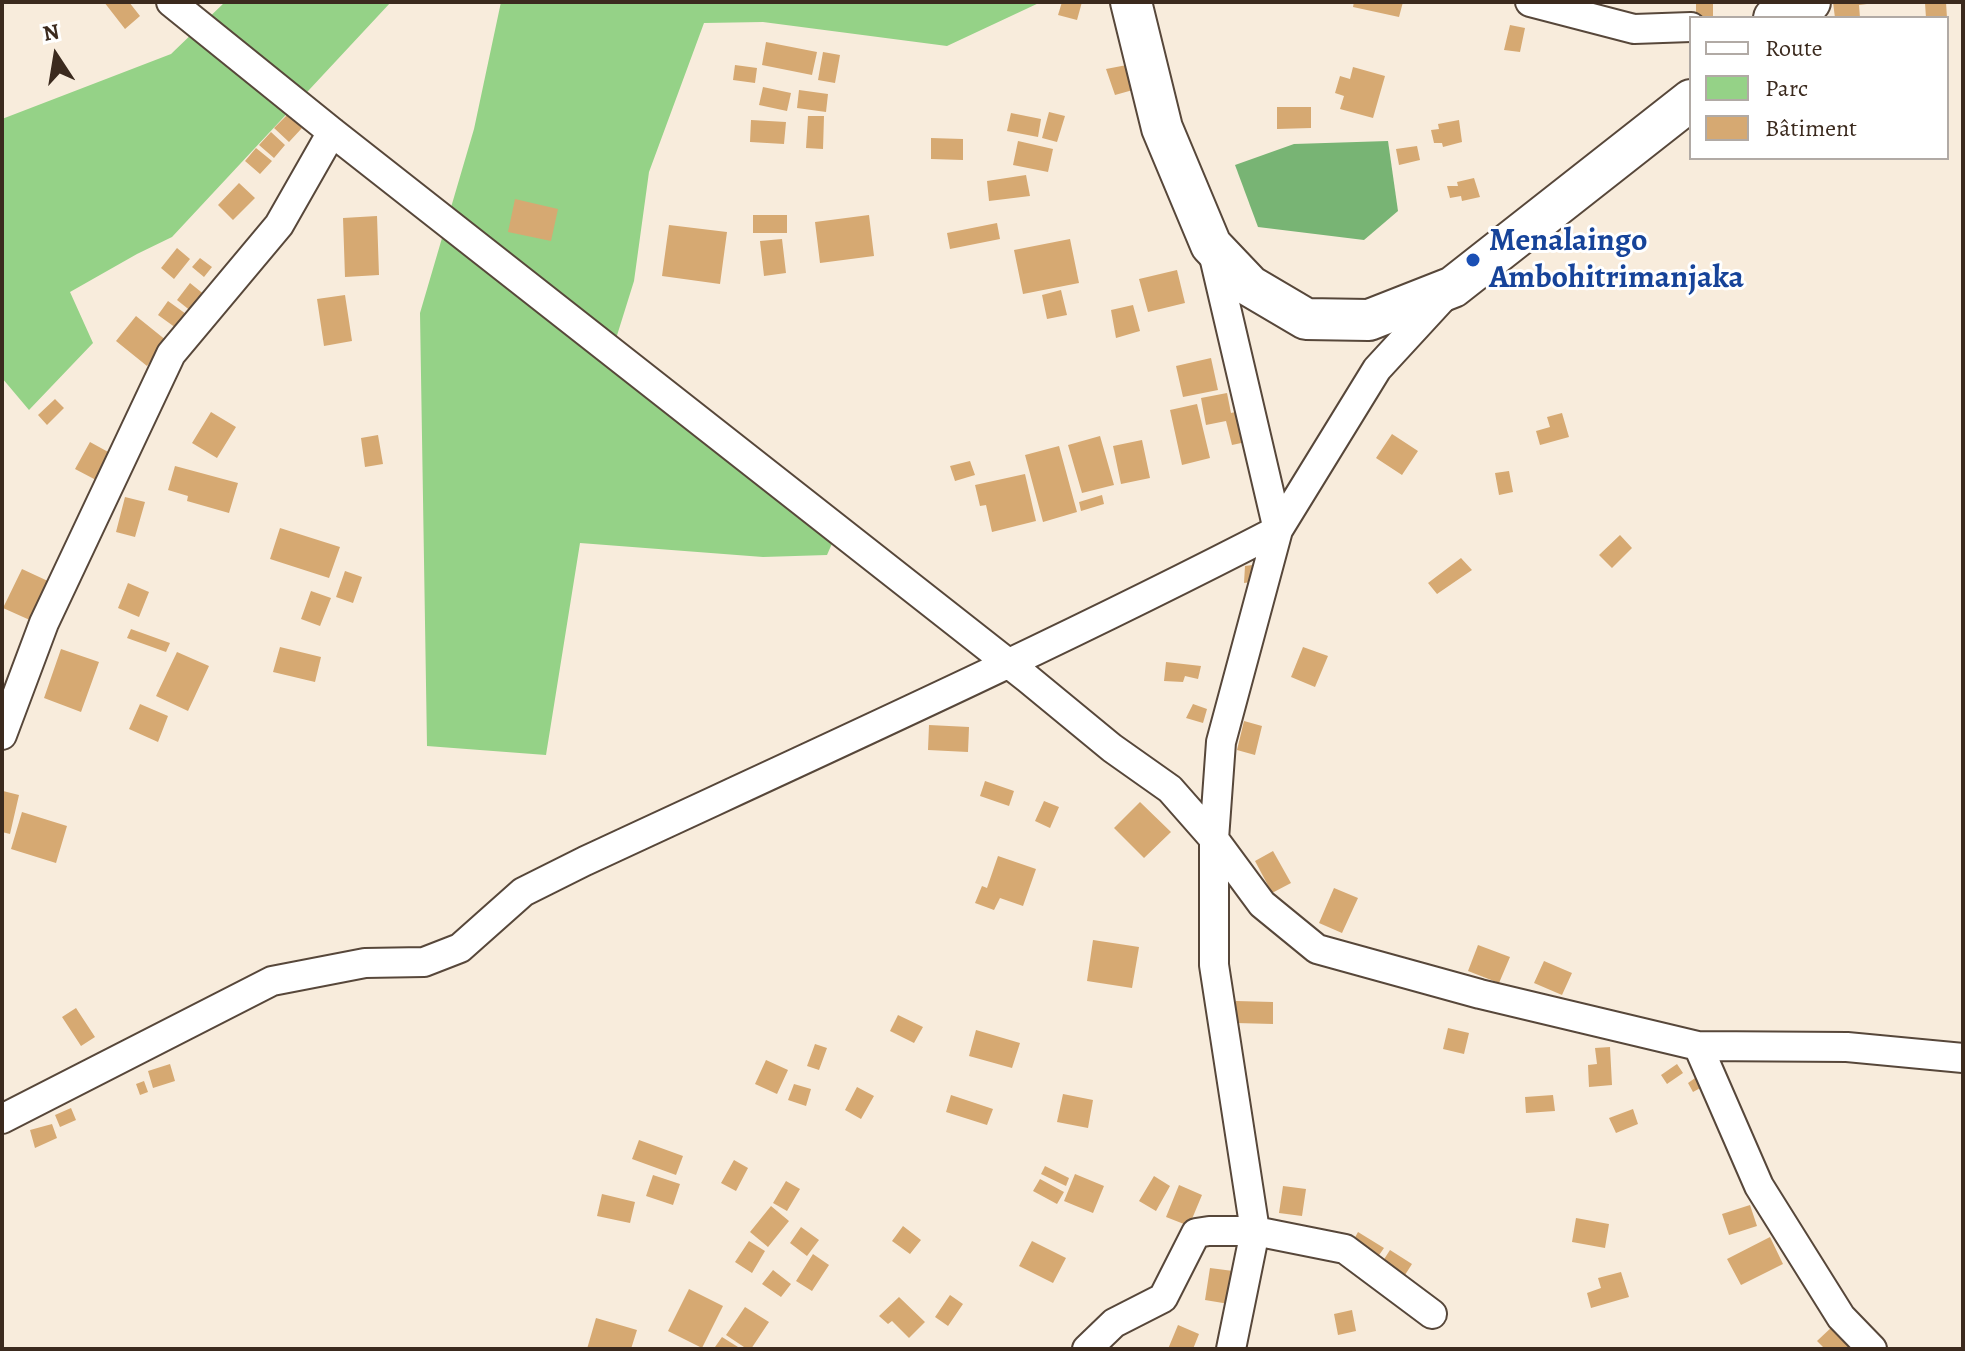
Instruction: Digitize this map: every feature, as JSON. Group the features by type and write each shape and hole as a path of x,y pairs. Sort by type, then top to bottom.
{"street":[{"path":"171,2 1112,748 1170,789 1214,839 1262,904 1317,949 1480,994 1698,1046 1847,1047 1963,1058"},
{"path":"1131,2 1162,128 1211,245 1278,530"},
{"path":"1530,2 1634,29 1689,27"},
{"path":"1231,1349 1255,1231 1214,965 1214,839 1221,742 1278,530 1377,369 1453,287 1689,102"},
{"path":"2,735 44,623 171,354 279,225 332,132"},
{"path":"1211,245 1250,286 1306,319 1369,320 1453,287"},
{"path":"2,1119 272,981 365,963 424,962 460,948 523,892 1008,664 1278,530"},
{"path":"1698,1046 1759,1186 1841,1317 1872,1349"},
{"path":"1087,1349 1114,1323 1163,1298 1196,1233 1209,1231 1255,1231 1345,1249 1432,1314"}],"green space":[{"path":"225,2 391,2 172,237 70,292 93,343 29,410 2,378 2,119 171,54"},
{"path":"501,2 1041,2 947,46 763,22 704,23 649,172 634,281 609,361 834,539 827,555 763,557 580,543 546,755 427,746 420,313 474,129"},
{"path":"1388,141 1398,211 1364,240 1258,227 1235,165 1294,144"}],"building":[{"path":"104,2 129,2 140,16 125,29"},
{"path":"1062,2 1082,2 1077,20 1058,15"},
{"path":"1354,2 1403,2 1399,17 1353,7"},
{"path":"1696,2 1713,2 1713,16 1696,16"},
{"path":"1833,2 1867,2 1859,5 1860,16 1835,16"},
{"path":"1946,2 1947,16 1926,16 1925,3"},
{"path":"1510,25 1525,28 1520,52 1504,50"},
{"path":"766,42 817,52 812,75 762,65"},
{"path":"823,52 840,55 835,83 818,80"},
{"path":"1132,64 1140,88 1115,95 1106,69"},
{"path":"735,65 757,68 755,83 733,80"},
{"path":"1353,67 1385,76 1373,118 1340,109 1344,96 1335,93 1340,76 1350,79"},
{"path":"763,87 791,93 787,111 759,105"},
{"path":"799,90 828,94 826,112 797,108"},
{"path":"1277,107 1311,107 1311,128 1277,129"},
{"path":"1049,112 1065,116 1057,142 1042,138"},
{"path":"1011,113 1041,119 1038,137 1007,131"},
{"path":"287,115 302,128 289,142 274,128"},
{"path":"808,116 824,116 823,149 806,148"},
{"path":"751,120 786,122 784,144 750,142"},
{"path":"1459,120 1462,142 1443,147 1442,143 1434,143 1431,130 1439,129 1438,124"},
{"path":"271,132 285,145 274,158 259,145"},
{"path":"931,138 963,139 963,160 931,159"},
{"path":"1018,141 1053,149 1048,172 1013,165"},
{"path":"1417,146 1420,160 1399,165 1396,149"},
{"path":"256,148 272,161 260,174 245,161"},
{"path":"1026,175 1030,196 989,201 987,181"},
{"path":"1474,178 1480,197 1462,201 1461,196 1450,198 1447,186 1458,186 1457,182"},
{"path":"239,183 255,198 233,220 218,205"},
{"path":"515,199 558,209 551,241 508,232"},
{"path":"753,215 787,215 787,233 753,233"},
{"path":"869,215 874,256 820,263 815,222"},
{"path":"377,216 379,275 345,277 343,218"},
{"path":"997,223 1000,239 950,249 947,233"},
{"path":"669,225 727,232 720,284 662,276"},
{"path":"782,239 786,273 764,276 760,241"},
{"path":"1070,239 1079,283 1023,294 1014,250"},
{"path":"177,248 190,259 174,279 161,268"},
{"path":"200,258 212,267 204,277 192,267"},
{"path":"1177,270 1185,303 1148,312 1139,279"},
{"path":"190,283 211,300 197,316 177,300"},
{"path":"1061,290 1067,315 1047,319 1042,295"},
{"path":"345,295 352,341 324,346 317,299"},
{"path":"168,301 193,319 183,333 158,315"},
{"path":"1133,305 1140,331 1116,338 1111,310"},
{"path":"136,316 167,341 147,366 116,341"},
{"path":"1211,358 1218,390 1183,397 1176,366"},
{"path":"1227,393 1231,413 1239,411 1246,442 1232,445 1226,421 1206,425 1201,398"},
{"path":"55,399 64,408 47,425 38,415"},
{"path":"1197,404 1210,458 1182,465 1170,410"},
{"path":"211,412 236,427 217,458 192,443"},
{"path":"1562,413 1569,437 1540,445 1536,431 1550,427 1547,417"},
{"path":"1392,434 1418,451 1402,475 1376,458"},
{"path":"378,435 383,464 365,467 361,438"},
{"path":"1100,436 1114,485 1082,493 1068,445"},
{"path":"1142,440 1150,478 1121,484 1113,446"},
{"path":"90,442 110,453 96,480 75,469"},
{"path":"1059,446 1077,512 1043,522 1025,455"},
{"path":"970,461 975,475 955,481 950,466"},
{"path":"175,466 238,483 229,513 187,501 188,496 168,490"},
{"path":"1509,471 1513,492 1499,495 1495,473"},
{"path":"1025,474 1036,521 992,532 986,505 980,506 975,485"},
{"path":"1102,495 1104,504 1081,511 1079,502"},
{"path":"125,497 145,502 135,537 116,532"},
{"path":"280,528 340,547 329,578 270,559"},
{"path":"1620,535 1632,548 1612,568 1599,555"},
{"path":"1461,558 1472,570 1437,594 1428,583"},
{"path":"1260,564 1259,581 1244,583 1245,566"},
{"path":"22,569 50,582 32,621 3,608"},
{"path":"345,571 362,577 353,603 336,597"},
{"path":"128,583 149,592 139,617 118,608"},
{"path":"311,591 331,598 320,626 301,619"},
{"path":"131,629 170,643 166,652 127,638"},
{"path":"280,647 321,657 315,682 273,672"},
{"path":"1303,647 1328,656 1315,687 1291,677"},
{"path":"61,649 99,662 81,712 44,698"},
{"path":"177,652 209,666 188,711 156,696"},
{"path":"1166,662 1201,666 1198,679 1185,676 1183,682 1164,681"},
{"path":"140,704 168,716 158,742 129,729"},
{"path":"1193,704 1207,709 1203,723 1186,718"},
{"path":"1244,721 1262,726 1255,755 1237,750"},
{"path":"929,725 969,727 968,752 928,750"},
{"path":"985,781 1014,791 1009,806 980,796"},
{"path":"3,791 19,795 10,834 2,832"},
{"path":"1044,801 1059,807 1050,828 1035,821"},
{"path":"1140,802 1171,832 1144,858 1114,828"},
{"path":"22,812 67,826 56,863 11,849"},
{"path":"1273,851 1291,883 1272,893 1255,861"},
{"path":"998,856 1036,869 1023,906 1000,898 994,910 975,903 982,886 987,888"},
{"path":"1334,888 1358,898 1342,933 1319,923"},
{"path":"1093,940 1139,947 1132,988 1087,981"},
{"path":"1478,945 1510,957 1499,983 1468,971"},
{"path":"1544,961 1572,973 1562,995 1534,983"},
{"path":"1236,1001 1273,1002 1273,1024 1236,1023"},
{"path":"76,1008 95,1037 81,1046 62,1017"},
{"path":"898,1015 923,1027 914,1043 890,1031"},
{"path":"1448,1028 1469,1033 1464,1054 1443,1049"},
{"path":"976,1030 1020,1043 1012,1068 969,1056"},
{"path":"815,1044 827,1048 819,1070 807,1066"},
{"path":"1610,1047 1612,1085 1589,1087 1588,1065 1597,1064 1595,1048"},
{"path":"766,1060 788,1070 777,1094 755,1084"},
{"path":"170,1064 175,1081 153,1088 148,1071"},
{"path":"1677,1064 1683,1073 1667,1084 1661,1075"},
{"path":"1698,1076 1704,1086 1693,1092 1688,1083"},
{"path":"144,1081 148,1092 140,1095 136,1084"},
{"path":"794,1084 811,1089 806,1106 788,1100"},
{"path":"857,1087 874,1096 861,1119 845,1110"},
{"path":"1063,1094 1093,1100 1088,1128 1057,1122"},
{"path":"951,1095 993,1109 987,1125 946,1112"},
{"path":"1553,1095 1555,1111 1526,1113 1525,1097"},
{"path":"71,1108 76,1120 60,1127 55,1115"},
{"path":"1633,1109 1638,1124 1616,1133 1609,1118"},
{"path":"52,1124 57,1138 35,1148 30,1130"},
{"path":"639,1140 683,1156 676,1175 632,1159"},
{"path":"734,1160 748,1168 736,1191 721,1183"},
{"path":"1045,1166 1069,1178 1066,1186 1041,1174"},
{"path":"1075,1174 1104,1186 1093,1213 1064,1201"},
{"path":"653,1175 680,1184 673,1205 646,1196"},
{"path":"1154,1176 1170,1186 1156,1211 1139,1201"},
{"path":"1040,1179 1064,1192 1057,1204 1033,1191"},
{"path":"786,1181 800,1189 787,1211 773,1203"},
{"path":"1179,1185 1202,1195 1189,1226 1166,1217"},
{"path":"1283,1186 1306,1189 1302,1216 1279,1213"},
{"path":"602,1194 635,1202 630,1223 597,1216"},
{"path":"1750,1205 1757,1226 1729,1235 1722,1214"},
{"path":"771,1206 789,1221 768,1247 750,1232"},
{"path":"1576,1218 1609,1224 1605,1248 1572,1242"},
{"path":"903,1226 921,1240 910,1254 892,1241"},
{"path":"801,1227 819,1240 807,1256 790,1243"},
{"path":"1358,1232 1384,1248 1377,1258 1352,1243"},
{"path":"1770,1237 1783,1264 1741,1285 1727,1259"},
{"path":"749,1241 765,1251 752,1273 735,1262"},
{"path":"1032,1241 1066,1258 1053,1283 1019,1266"},
{"path":"1390,1250 1412,1264 1403,1278 1381,1264"},
{"path":"813,1254 829,1265 812,1291 796,1281"},
{"path":"1210,1268 1233,1271 1229,1304 1205,1300"},
{"path":"773,1270 791,1284 781,1297 762,1284"},
{"path":"1621,1272 1629,1297 1591,1308 1587,1293 1601,1288 1598,1278"},
{"path":"689,1289 723,1306 702,1348 668,1331"},
{"path":"950,1295 963,1304 948,1326 935,1317"},
{"path":"899,1297 925,1322 909,1338 892,1321 888,1324 879,1316"},
{"path":"745,1307 769,1322 751,1349 726,1335"},
{"path":"1352,1310 1356,1331 1338,1335 1334,1314"},
{"path":"596,1318 637,1330 631,1349 587,1349"},
{"path":"1178,1325 1199,1334 1193,1349 1168,1349"},
{"path":"1834,1325 1852,1344 1846,1349 1825,1349 1817,1341"},
{"path":"722,1337 738,1347 737,1349 715,1347"}],"place":[{"name":"Menalaingo Ambohitrimanjaka","path":"1473,260"}]}
